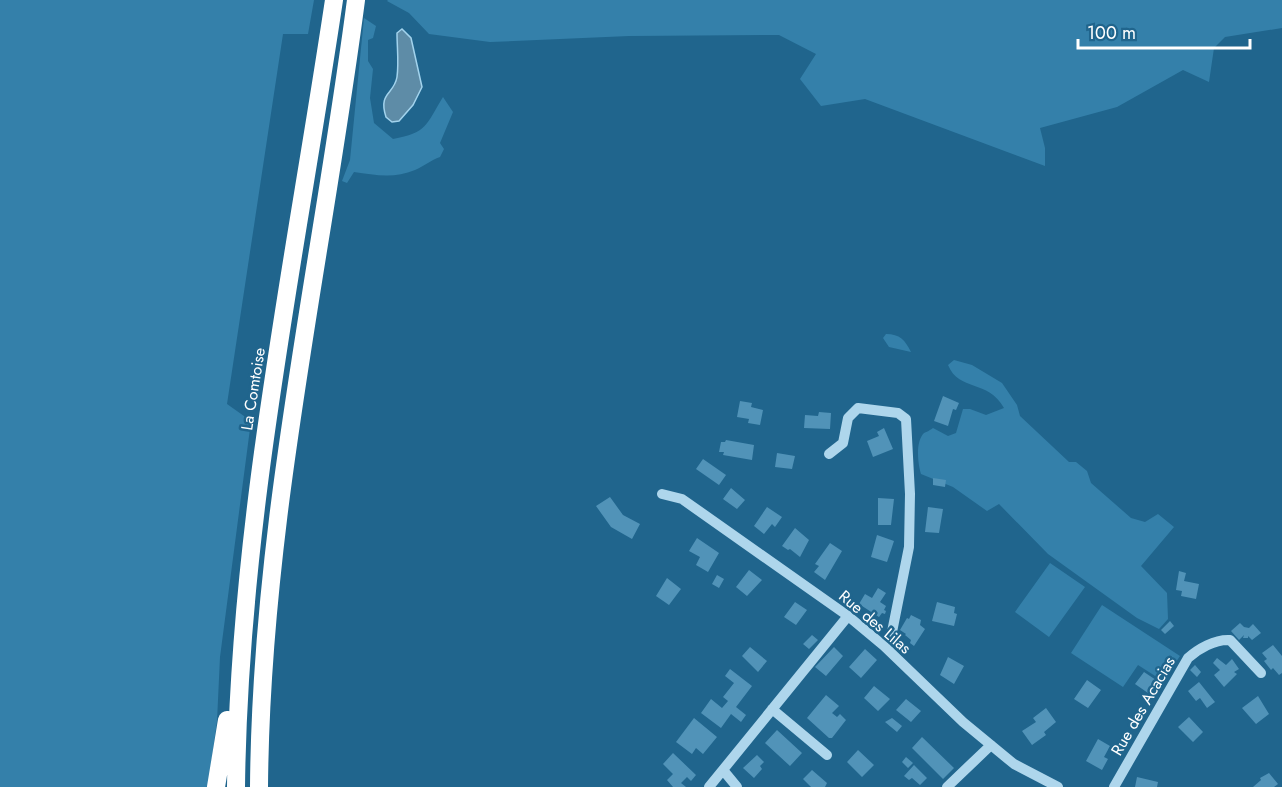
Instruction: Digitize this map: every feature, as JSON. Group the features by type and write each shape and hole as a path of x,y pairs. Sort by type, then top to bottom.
{"highway":[{"name":"La Comtoise","path":"236,787 238,691 243,623 271,399 334,0"},
{"path":"259,787 262,691 275,546 356,0"},
{"path":"216,787 243,623"}],"street":[{"path":"829,454 843,443 849,418 858,408 898,413 906,419 910,494 909,547 892,632 884,646"},
{"name":"Rue des Lilas","path":"663,494 682,499 848,616 884,646 963,722 1014,764 1058,787"},
{"path":"709,787 848,616"},
{"name":"Rue des Acacias","path":"1114,787 1188,658 1196,651 1221,639 1230,640 1261,673"},
{"path":"772,709 826,755"},
{"path":"947,787 991,745"},
{"path":"723,770 737,787"}],"shaded area":[{"path":"0,0 314,0 308,34 283,34 227,404 251,421 220,657 217,721 208,787 0,787"},
{"path":"388,0 1282,0 1282,28 1225,37 1214,48 1209,82 1183,70 1117,107 1040,128 1045,148 1045,166 865,99 821,106 800,79 816,54 779,35 629,36 490,42 429,34 409,13"},
{"path":"364,18 376,26 373,38 368,40 368,61 373,69 370,98 374,123 393,139 413,134 424,126 443,97 453,112 440,143 444,149 440,157 400,175 354,172 347,183 342,181 350,160"},
{"path":"402,29 411,38 422,87 413,105 399,121 392,122 386,117 384,103 397,77 397,33"},
{"path":"886,334 901,338 911,352 889,347 883,338"},
{"path":"954,360 972,365 1002,383 1017,405 1020,416 1069,462 1076,462 1087,471 1091,483 1131,518 1145,522 1158,514 1174,527 1141,566 1167,593 1168,619 1159,629 1137,618 1048,554 999,504 987,511 953,487 921,474 918,447 924,433 933,428 948,436 956,433 963,409 986,415 1004,408 990,393 959,379 948,365"},
{"path":"1050,563 1085,587 1049,637 1015,612"},
{"path":"1102,605 1180,656 1163,681 1138,665 1123,687 1071,653"}],"building":[{"path":"943,396 959,403 956,410 953,409 948,426 934,421"},
{"path":"740,401 752,403 751,407 763,410 760,425 748,423 749,419 737,417"},
{"path":"819,412 831,413 830,429 804,428 805,415 818,416"},
{"path":"884,428 893,449 873,457 867,441 879,436 877,432"},
{"path":"726,440 754,445 752,460 723,455 724,452 719,452 721,442"},
{"path":"777,453 795,456 792,469 775,467"},
{"path":"703,459 726,475 719,485 696,469"},
{"path":"933,478 946,480 945,487 933,485"},
{"path":"731,488 745,500 737,509 723,499"},
{"path":"610,497 623,515 640,524 632,539 611,527 596,506"},
{"path":"878,498 894,499 891,525 878,525"},
{"path":"767,507 782,517 775,527 772,524 764,534 754,526"},
{"path":"928,507 943,509 939,533 925,532"},
{"path":"795,528 809,540 800,557 782,546"},
{"path":"877,535 894,541 887,562 871,557"},
{"path":"697,538 719,553 708,572 696,565 700,557 689,551"},
{"path":"830,543 842,551 825,580 814,572 819,566 815,564"},
{"path":"749,570 762,580 747,596 736,587"},
{"path":"1179,571 1186,573 1184,581 1199,584 1196,599 1181,596 1182,591 1176,590"},
{"path":"717,575 724,579 719,588 712,584"},
{"path":"667,578 681,589 669,605 656,596"},
{"path":"878,588 886,593 880,602 886,606 884,610 886,611 879,617 859,604 865,594 872,598"},
{"path":"795,602 807,610 796,625 784,617"},
{"path":"937,602 955,607 954,613 957,614 954,626 932,621"},
{"path":"911,615 921,620 920,625 925,629 914,646 906,634 900,630"},
{"path":"1170,621 1174,626 1165,634 1161,630"},
{"path":"1240,623 1249,628 1253,624 1261,633 1252,640 1248,636 1248,638 1243,638 1244,635 1239,640 1231,631"},
{"path":"812,635 818,640 809,649 803,644"},
{"path":"1273,645 1282,656 1282,673 1279,675 1273,668 1271,670 1264,661 1267,659 1262,653"},
{"path":"750,647 767,661 758,672 742,656"},
{"path":"834,647 843,656 826,676 815,667"},
{"path":"865,649 877,660 861,678 849,667"},
{"path":"948,657 964,666 954,684 940,675"},
{"path":"1217,658 1226,665 1232,659 1239,669 1234,672 1237,674 1224,687 1214,675 1220,670 1213,663"},
{"path":"1195,665 1201,672 1197,677 1190,670"},
{"path":"730,669 752,686 736,707 746,715 741,722 731,714 721,728 701,713 711,699 722,708 728,701 723,697 734,683 725,676"},
{"path":"1144,672 1156,680 1148,693 1135,684"},
{"path":"1087,680 1101,690 1088,708 1074,699"},
{"path":"1199,682 1215,702 1207,708 1200,698 1196,701 1188,691"},
{"path":"874,686 890,699 878,711 864,698"},
{"path":"826,695 839,706 832,713 837,717 840,714 846,720 832,738 829,738 807,718"},
{"path":"1258,696 1269,714 1256,724 1242,708"},
{"path":"906,699 921,711 911,722 896,710"},
{"path":"1046,708 1056,722 1044,732 1046,735 1032,745 1022,731 1036,722 1033,718"},
{"path":"1189,717 1203,732 1193,742 1178,727"},
{"path":"694,718 717,737 703,754 696,748 692,754 676,742"},
{"path":"892,718 902,726 897,732 885,722"},
{"path":"777,730 802,753 790,766 765,743"},
{"path":"922,737 954,768 943,779 912,748"},
{"path":"1098,739 1110,746 1104,757 1108,759 1102,770 1086,761"},
{"path":"858,750 874,765 862,777 847,762"},
{"path":"673,753 696,775 691,781 687,777 681,783 686,787 673,787 667,780 673,774 663,764"},
{"path":"757,755 764,762 760,766 762,769 754,778 743,768"},
{"path":"906,757 913,763 908,768 902,762"},
{"path":"914,765 927,778 920,785 912,778 909,780 904,776"},
{"path":"812,770 827,783 825,787 811,787 803,779"},
{"path":"1269,773 1278,784 1274,787 1253,787 1261,780 1260,778"},
{"path":"1137,777 1158,782 1157,787 1135,787"}]}
